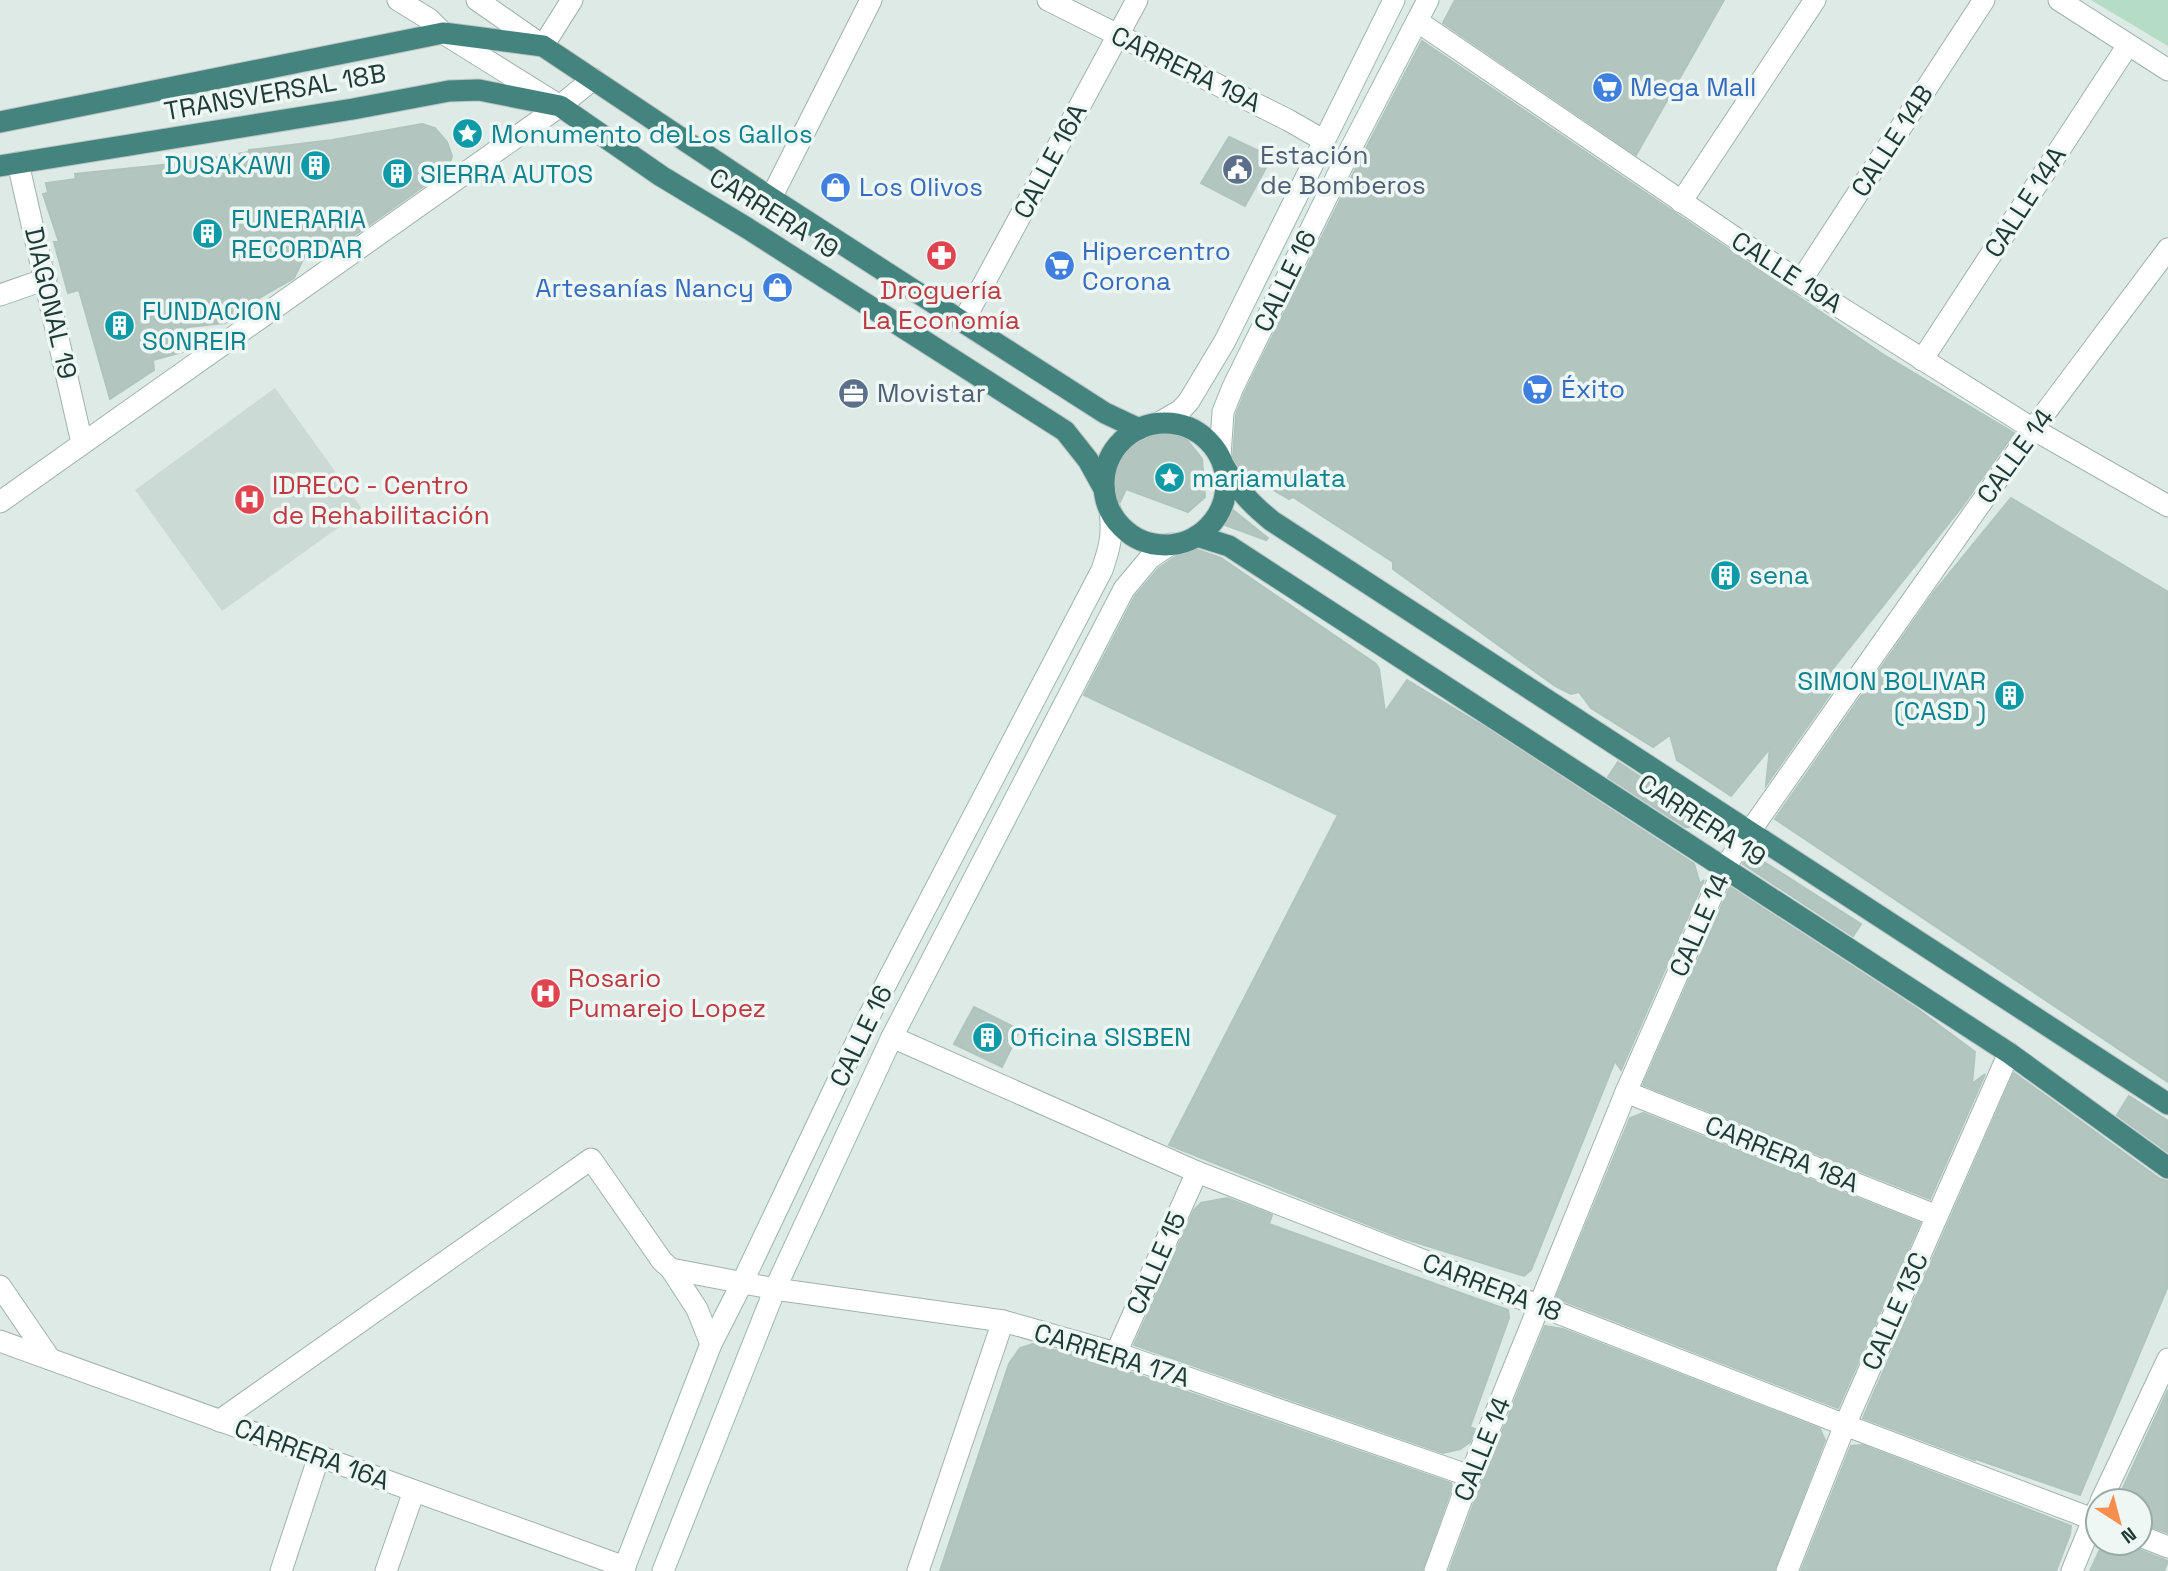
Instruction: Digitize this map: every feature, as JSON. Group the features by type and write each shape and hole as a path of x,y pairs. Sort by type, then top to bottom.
{"highway":[{"name":"TRANSVERSAL 18B","path":"1,119 443,33 544,46"},
{"name":"CARRERA 19","path":"544,46 771,198 1105,413 1149,426"},
{"name":"TRANSVERSAL 18B","path":"9,164 352,110 449,91 479,90 560,106"},
{"name":"CARRERA 19","path":"560,106 661,176 1065,431 1088,460 1107,499"},
{"path":"1170,423 1190,428 1207,439 1222,461 1226,489 1220,510 1214,520 1197,536 1180,543 1150,543 1130,534 1115,519 1107,499 1104,479 1110,458 1122,441 1149,426 1170,423"},
{"name":"CARRERA 19","path":"1222,461 1234,483 1250,503 1272,521 2168,1104"},
{"name":"CARRERA 19","path":"1197,536 1229,547 2009,1053 2168,1168"}],"street":[{"name":"CARRERA 19","path":"398,0 429,19 443,33 560,106"},
{"name":"CARRERA 19","path":"477,0 544,46"},
{"path":"544,46 572,0"},
{"path":"771,198 871,0"},
{"name":"CARRERA 19A","path":"1048,0 1323,140"},
{"name":"CALLE 16A","path":"963,322 1137,0"},
{"name":"CALLE 16","path":"1149,426 1181,410 1202,381 1225,341 1394,0"},
{"name":"CALLE 16","path":"1222,461 1223,412 1233,387 1348,154 1428,0"},
{"path":"1681,202 1815,0"},
{"name":"CALLE 14B","path":"1800,282 1983,0"},
{"path":"2059,0 2168,70"},
{"name":"CALLE 19A","path":"1417,21 1800,282 2033,429 2168,506"},
{"name":"CALLE 14A","path":"1922,360 2128,45"},
{"path":"0,502 560,106 593,79"},
{"name":"DIAGONAL 19","path":"9,164 46,279 82,443"},
{"name":"CALLE 14","path":"1435,1571 1470,1476 1626,1092 1724,868 2033,429 2168,249"},
{"path":"0,295 46,279"},
{"name":"CALLE 16","path":"624,1569 711,1344 866,1022 1102,570 1111,546 1112,528 1107,499"},
{"name":"CALLE 16","path":"668,1569 775,1289 892,1037 1124,589 1150,558 1171,544"},
{"name":"CARRERA 18","path":"892,1037 1197,1172 1845,1425 2084,1507"},
{"name":"CALLE 13C","path":"1787,1571 1845,1425 2009,1053"},
{"name":"CARRERA 18A","path":"1626,1092 1937,1216"},
{"path":"219,1421 592,1159 698,1309 711,1344"},
{"name":"CALLE 15","path":"1116,1353 1197,1172"},
{"name":"CARRERA 17A","path":"671,1269 775,1289 1003,1321 1116,1353 1470,1476"},
{"path":"0,1286 50,1359"},
{"path":"918,1571 1003,1321"},
{"name":"CARRERA 16A","path":"0,1341 624,1569"},
{"path":"2109,1487 2168,1359"},
{"path":"281,1571 319,1457"},
{"path":"386,1571 414,1491"},
{"path":"2071,1571 2084,1543"}],"shaded area":[{"name":"IDRECC - Centro de Rehabilitación","path":"275,388 363,510 222,611 135,490"}],"green space":[{"path":"2091,0 2168,0 2168,46"}],"building":[{"name":"Mega Mall","path":"1455,0 1724,0 1636,155 1443,23"},
{"path":"1422,41 1884,355 2014,433 1961,508 1823,681 1833,690 1766,785 1770,748 1731,796 1677,760 1670,735 1653,747 1591,708 1579,692 1571,694 1555,686 1393,569 1393,562 1293,497 1289,499 1248,475 1241,469 1243,465 1240,468 1233,457 1236,415 1245,392"},
{"path":"422,124 435,128 447,142 452,156 448,169 321,259 313,239 294,278 261,297 225,323 188,327 190,350 153,360 154,370 110,399 79,290 68,293 54,242 59,242 43,194 48,193 46,183 76,179 75,174 172,164"},
{"name":"Estación de Bomberos","path":"1229,137 1272,157 1245,206 1201,183"},
{"path":"1170,432 1187,440 1202,459 1205,497 1188,512 1126,489 1120,502 1113,498 1117,489 1109,472 1119,449 1130,439 1141,442 1151,433 1160,436"},
{"name":"SIMON BOLIVAR (CASD )","path":"2011,498 2168,592 2168,1082 1775,819 1934,592"},
{"path":"1222,507 1229,507 1268,538 1266,540 1214,521"},
{"path":"1183,547 1221,558 1376,664 1385,712 1407,680 1483,726 1694,864 1700,884 1704,880 1621,1070 1615,1061 1531,1270 1524,1276 1402,1238 1169,1145 1338,815 1084,695 1135,596 1159,568 1178,555"},
{"path":"1618,762 1718,828 1685,827 1608,777"},
{"path":"1750,853 1861,924 1853,936 1743,864"},
{"path":"1730,887 1916,1008 1975,1052 1972,1084 1985,1074 1930,1199 1643,1085"},
{"name":"Oficina SISBEN","path":"974,1007 1020,1030 1002,1067 954,1044"},
{"path":"2014,1073 2160,1179 2168,1181 2168,1286 2080,1495 1975,1460 1863,1418"},
{"path":"2129,1096 2168,1121 2168,1152 2117,1115"},
{"path":"1643,1113 1920,1223 1838,1408 1556,1298 1630,1118"},
{"path":"1227,1198 1272,1215 1269,1224 1508,1310 1509,1318 1470,1427 1475,1429 1470,1442 1460,1449 1443,1453 1134,1345 1194,1210 1201,1203"},
{"path":"1545,1326 1563,1329 1820,1429 1825,1440 1774,1571 1449,1571 1482,1481"},
{"path":"1033,1344 1112,1366 1451,1483 1452,1487 1422,1571 940,1571 1009,1364 1020,1348"},
{"path":"2168,1390 2168,1533 2154,1528 2154,1487 2123,1487"},
{"path":"1862,1445 2071,1526 2056,1571 1801,1571 1851,1446"},
{"path":"2154,1555 2168,1561 2164,1571 2090,1571 2096,1557"}],"place":[{"name":"Mega Mall","path":"1607,87"},
{"name":"Monumento de Los Gallos","path":"468,134"},
{"name":"DUSAKAWI","path":"315,165"},
{"name":"Estación de Bomberos","path":"1237,170"},
{"name":"SIERRA AUTOS","path":"397,174"},
{"name":"Los Olivos","path":"836,187"},
{"name":"FUNERARIA RECORDAR","path":"208,234"},
{"name":"Droguería La Economía","path":"941,255"},
{"name":"Hipercentro Corona","path":"1059,266"},
{"name":"Artesanías Nancy","path":"777,288"},
{"name":"FUNDACION SONREIR","path":"119,326"},
{"name":"Éxito","path":"1538,389"},
{"name":"Movistar","path":"854,393"},
{"name":"mariamulata","path":"1169,478"},
{"name":"IDRECC - Centro de Rehabilitación","path":"249,500"},
{"name":"sena","path":"1726,575"},
{"name":"SIMON BOLIVAR (CASD )","path":"2009,696"},
{"name":"Rosario Pumarejo Lopez","path":"545,993"},
{"name":"Oficina SISBEN","path":"987,1037"}]}
